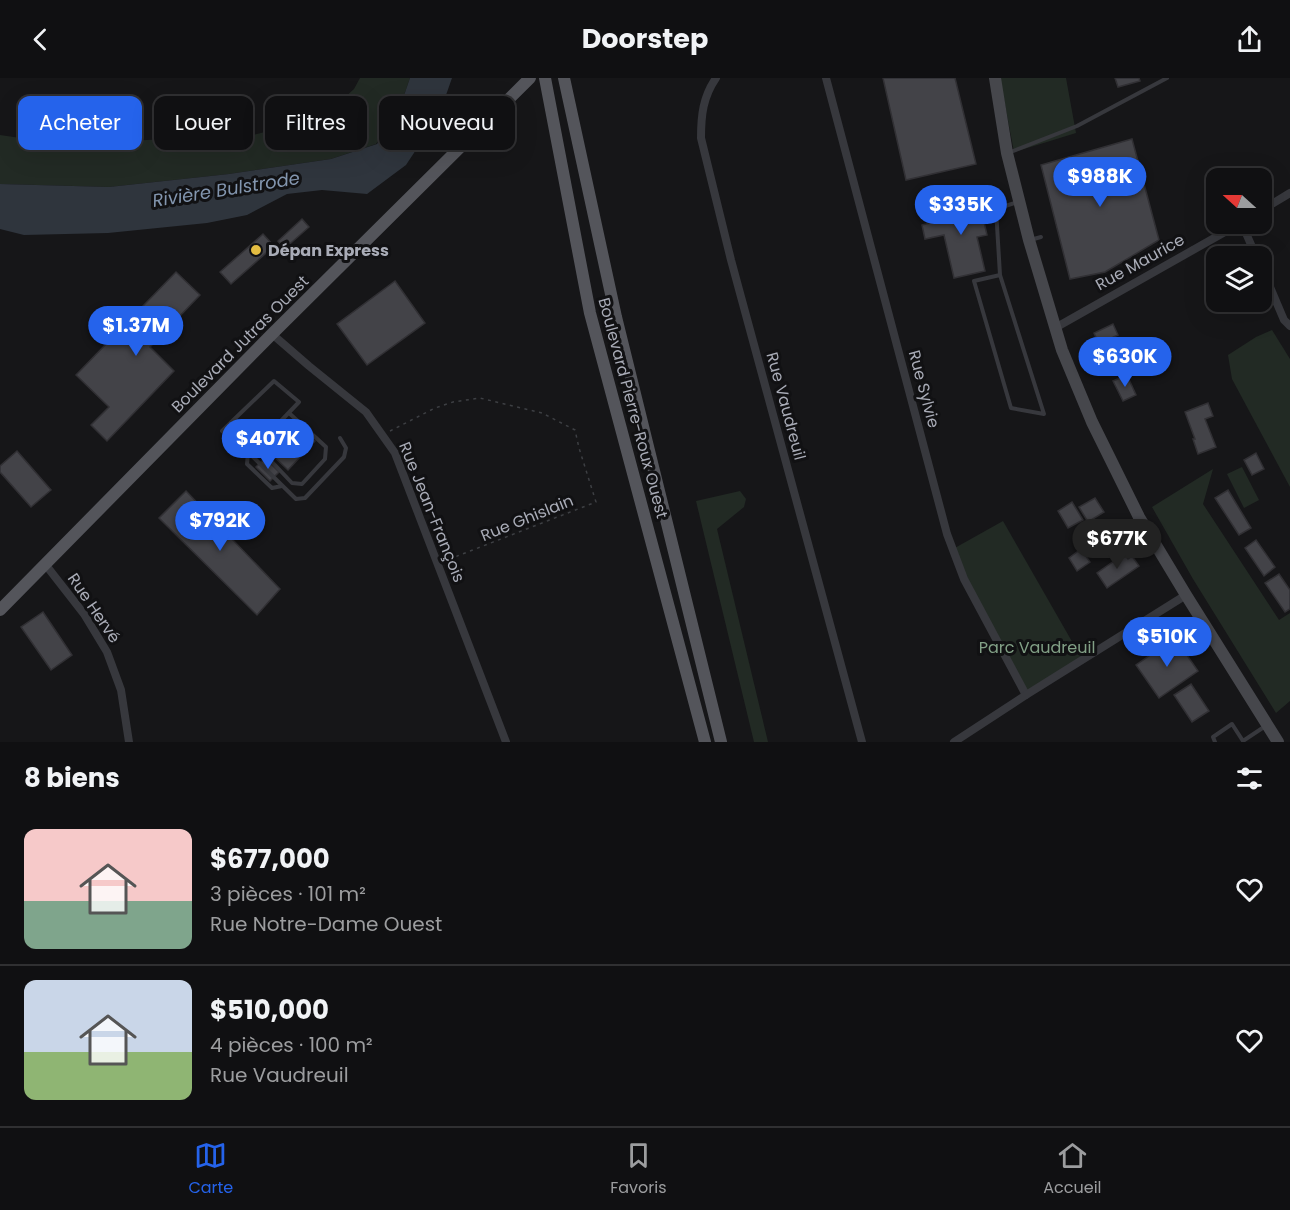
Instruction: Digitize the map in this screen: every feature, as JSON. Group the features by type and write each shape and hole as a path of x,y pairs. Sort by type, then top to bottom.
{"main road":[{"name":"Boulevard Jutras Ouest","path":"0,610 272,334 530,78"},
{"name":"Boulevard Pierre-Roux Ouest","path":"545,78 590,313 705,742"},
{"name":"Boulevard Pierre-Roux Ouest","path":"564,78 616,317 721,742"}],"street":[{"name":"Rue Vaudreuil","path":"716,78 708,90 701,117 701,138 731,260 862,742"},
{"name":"Rue Sylvie","path":"826,78 947,534 964,579 1026,695"},
{"path":"995,78 1007,153 1019,202 1035,238 1054,327 1092,422 1139,517 1278,742"},
{"path":"1272,204 1290,193"},
{"name":"Rue Maurice","path":"1054,327 1222,234"},
{"path":"1272,292 1284,321 1290,326"},
{"name":"Rue Jean-François","path":"272,334 366,412 395,453 503,741"},
{"name":"Rue Hervé","path":"45,564 84,614 106,652 121,690 129,742"},
{"path":"954,742 1186,595"}],"lane":[{"path":"1007,153 1077,126 1167,78"},
{"path":"1000,275 974,280 1011,408 1044,414 1000,275 996,209 1019,202"},
{"path":"248,452 257,446 299,402 274,381 222,431 248,452 296,499 305,498 344,457 346,448 340,438"},
{"path":"257,446 292,483 302,484 325,459 326,447 289,413"},
{"path":"248,452 247,464 272,488 282,486"},
{"path":"1215,742 1213,737 1232,724 1243,741 1267,725"}],"path":[{"name":"Rue Ghislain","path":"383,435 435,408 453,402 480,398 542,413 575,430 596,502 438,564"}],"green space":[{"path":"360,78 410,78 404,96 379,96 379,139 376,144 367,147 367,96 346,96 354,89"},
{"path":"1000,78 1066,78 1076,133 1014,152"},
{"path":"265,132 265,150 358,150 331,159 229,174 109,187 0,184 0,135 18,138 18,150 142,150 142,140 154,140 154,150 253,150 253,135"},
{"path":"1272,330 1290,359 1290,487 1232,379 1228,355 1256,337"},
{"path":"1242,467 1259,500 1244,508 1227,474"},
{"path":"1213,469 1203,504 1279,620 1290,613 1290,701 1276,713 1193,579 1152,507"},
{"path":"740,491 746,499 744,507 717,529 768,742 754,742 696,501"},
{"name":"Parc Vaudreuil","path":"1003,521 1082,659 1026,695 953,549"}],"water":[{"path":"410,78 452,78 446,96 404,96"},
{"name":"Rivière Bulstrode","path":"379,141 379,150 416,150 406,165 367,194 322,190 287,194 247,215 207,223 108,233 24,235 0,229 0,184 109,187 229,174 331,159 359,150 367,150 367,147 377,144"}],"building":[{"path":"883,78 955,78 976,164 906,180"},
{"path":"1115,78 1139,78 1140,81 1118,87"},
{"path":"1132,139 1159,240 1105,272 1070,279 1041,165"},
{"path":"978,196 987,235 977,237 985,271 954,278 944,235 925,239 922,225 941,220 939,213 953,210 951,203"},
{"path":"302,219 309,227 284,249 278,241"},
{"path":"263,234 274,246 231,284 220,272"},
{"path":"176,272 200,295 150,347 174,371 107,441 91,425 109,407 76,375"},
{"path":"395,281 425,323 367,365 337,324"},
{"path":"1113,324 1118,335 1111,338 1116,347 1103,353 1094,333"},
{"path":"1127,375 1136,395 1123,401 1113,381"},
{"path":"1208,403 1213,416 1205,419 1216,447 1198,454 1185,412"},
{"path":"293,421 315,441 288,470 267,450"},
{"path":"17,451 51,490 31,507 0,472 0,466"},
{"path":"1256,453 1264,469 1252,475 1244,460"},
{"path":"265,458 279,472 270,481 256,467"},
{"path":"1228,490 1251,528 1239,535 1215,498"},
{"path":"186,491 280,589 257,615 159,518"},
{"path":"1095,498 1104,512 1088,522 1079,507"},
{"path":"1072,502 1083,520 1068,528 1058,511"},
{"path":"1256,540 1275,567 1264,576 1245,548"},
{"path":"1081,549 1090,562 1077,571 1069,558"},
{"path":"1124,554 1128,559 1132,556 1139,566 1107,588 1097,573"},
{"path":"1279,574 1290,590 1290,609 1285,612 1265,583"},
{"path":"43,612 72,655 51,670 21,627"},
{"path":"1175,638 1198,671 1159,698 1136,665"},
{"path":"1191,684 1209,711 1192,722 1174,695"}],"place":[{"name":"Dépan Express","path":"256,250"}]}
